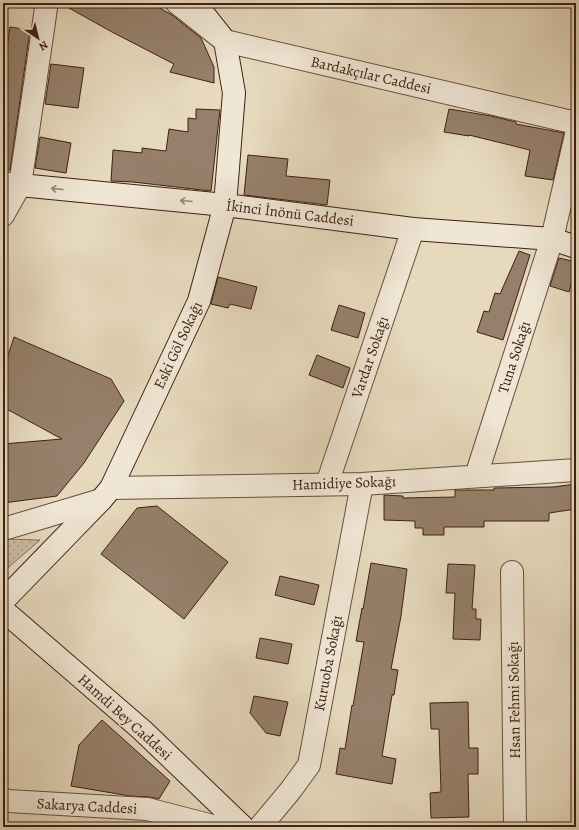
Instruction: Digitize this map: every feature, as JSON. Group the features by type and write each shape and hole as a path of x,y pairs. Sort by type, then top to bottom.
{"street":[{"path":"3,215 41,43 46,8 44,3"},
{"name":"Bardakçılar Caddesi","path":"177,3 225,41 576,123"},
{"path":"195,3 225,41"},
{"name":"Eski Göl Sokağı","path":"3,602 106,494 199,301 225,204 234,94 225,41"},
{"name":"Tuna Sokağı","path":"476,476 552,239 576,134"},
{"name":"İkinci İnönü Caddesi","path":"11,184 225,204 413,229 552,239 576,247"},
{"name":"Vardar Sokağı","path":"327,484 413,229"},
{"name":"Hamidiye Sokağı","path":"3,528 7,528 106,494 327,484 362,484 576,470"},
{"name":"Kuruoba Sokağı","path":"260,827 290,791 309,765 362,484"},
{"name":"Hsan Fehmi Sokağı","path":"512,572 515,827"},
{"name":"Hamdi Bey Caddesi","path":"3,610 142,730 243,827"},
{"name":"Sakarya Caddesi","path":"5,803 147,809 217,827"}],"shaded area":[{"path":"3,539 40,540 3,572"}],"building":[{"path":"60,3 151,3 172,15 201,38 214,67 214,83 170,72 174,64"},
{"path":"10,27 30,30 10,170 3,169 3,75"},
{"path":"51,64 84,68 78,108 45,104"},
{"path":"196,109 220,110 211,191 111,181 113,150 142,153 142,148 166,151 169,129 188,132 188,118 196,119"},
{"path":"449,109 491,116 516,122 516,124 564,133 553,180 525,176 530,150 469,135 444,132"},
{"path":"40,137 71,143 66,173 35,168"},
{"path":"248,155 288,159 286,176 330,180 327,205 244,195"},
{"path":"519,251 530,255 503,340 477,332 484,311 489,312 495,293 500,294"},
{"path":"559,258 576,262 569,292 550,286"},
{"path":"218,277 257,287 251,309 230,304 228,308 211,304"},
{"path":"339,305 365,313 358,338 331,330"},
{"path":"14,337 111,379 124,401 84,463 57,496 3,503 3,444 62,439 3,407 3,371"},
{"path":"317,355 350,368 343,388 309,375"},
{"path":"576,484 576,509 549,513 549,521 484,521 484,527 444,527 444,535 423,535 423,528 415,528 415,521 384,520 384,495 403,496 403,498 455,497 455,490 494,490 494,488 553,487"},
{"path":"157,506 228,562 184,619 101,554 137,508"},
{"path":"371,563 407,569 401,616 391,669 398,670 394,695 392,695 382,756 396,759 392,784 336,774 340,748 345,749 364,642 356,641"},
{"path":"448,564 475,565 472,609 476,609 476,619 481,619 480,640 453,639 455,593 446,593"},
{"path":"280,576 319,585 314,605 275,595"},
{"path":"260,638 292,644 288,664 256,658"},
{"path":"254,696 288,702 280,736 266,733 250,713"},
{"path":"468,702 469,748 478,748 478,774 468,774 469,817 431,818 430,793 441,792 439,729 431,729 430,703"},
{"path":"102,720 170,781 159,799 130,796 71,786 79,745"}]}
